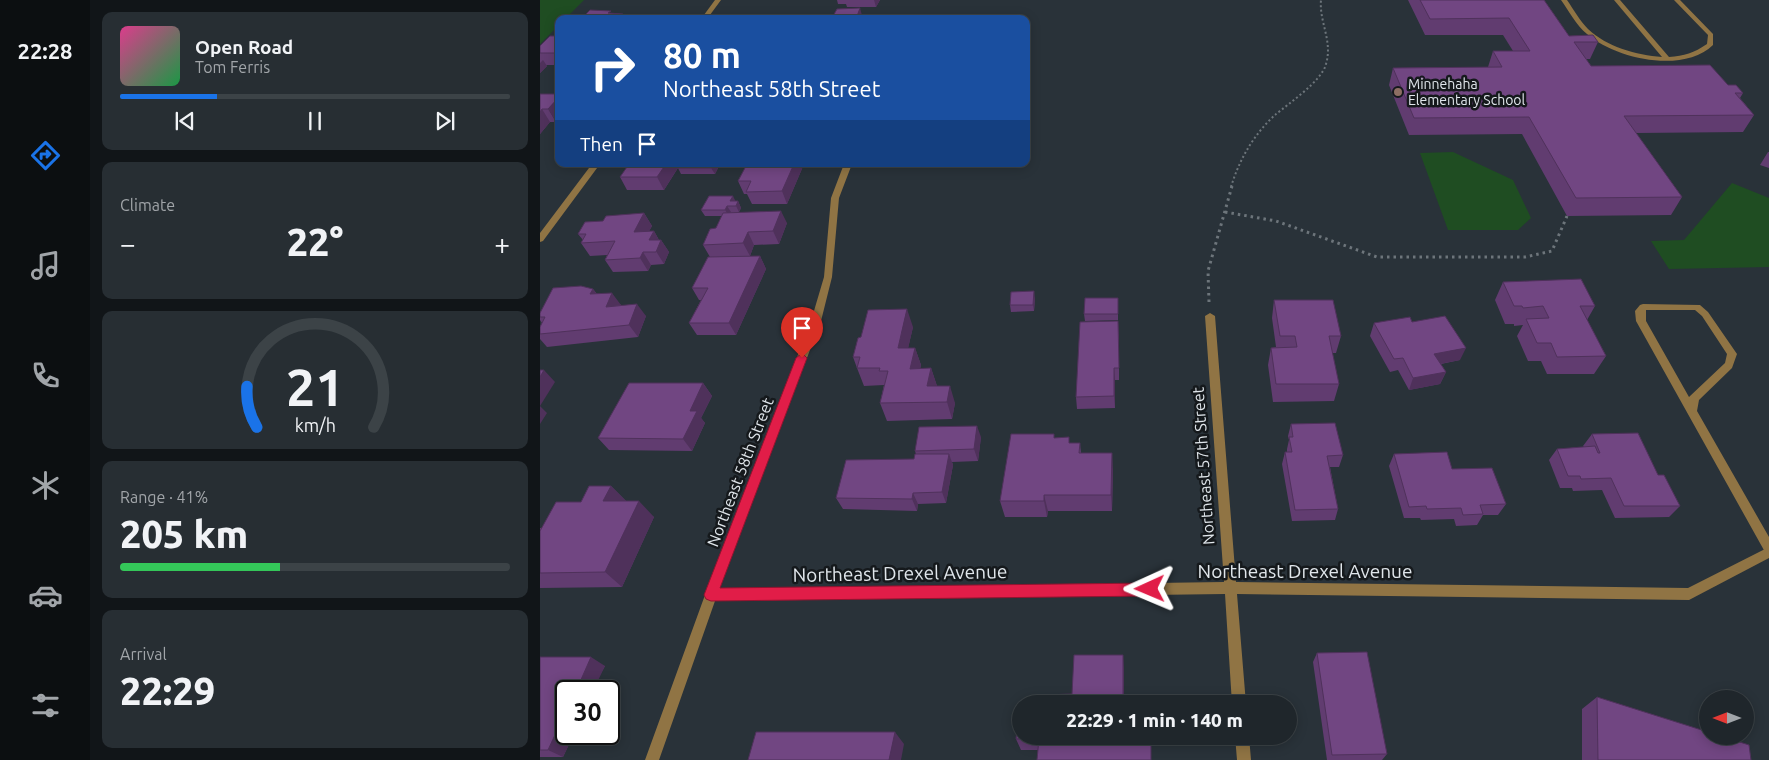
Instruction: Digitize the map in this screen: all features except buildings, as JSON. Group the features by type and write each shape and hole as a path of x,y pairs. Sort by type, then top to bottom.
{"street":[{"path":"707,15 718,0"},
{"path":"1564,0 1588,33 1602,43 1637,55 1667,59 1703,53 1710,45 1711,35 1677,0"},
{"path":"1617,0 1667,59"},
{"path":"540,239 594,167"},
{"name":"Northeast 58th Street","path":"652,760 711,595 816,321 828,276 835,198 847,167"},
{"path":"1692,410 1694,398 1728,365 1732,354 1705,314 1697,306 1643,307 1640,311 1641,321 1692,410 1697,424 1769,548"},
{"name":"Northeast 57th Street","path":"1210,316 1239,695"},
{"name":"Northeast Drexel Avenue","path":"711,595 1230,588 1690,594 1769,552"},
{"path":"1243,745 1244,760"}],"path":[{"path":"1210,316 1208,271 1234,177 1250,144 1273,117 1311,85 1326,66 1329,44 1320,9 1321,0"},
{"path":"1225,212 1276,221 1377,256 1408,258 1525,257 1552,251 1567,216"}],"green space":[{"path":"540,0 584,0 569,15 555,15 555,29 540,44"},
{"path":"1453,152 1513,180 1531,218 1518,230 1448,230 1420,153"},
{"path":"1732,183 1769,198 1769,267 1669,269 1651,241 1684,240"}],"place":[{"name":"Minnehaha Elementary School","path":"1398,92"}],"route":[{"path":"802,358 711,595 1150,589"}]}
